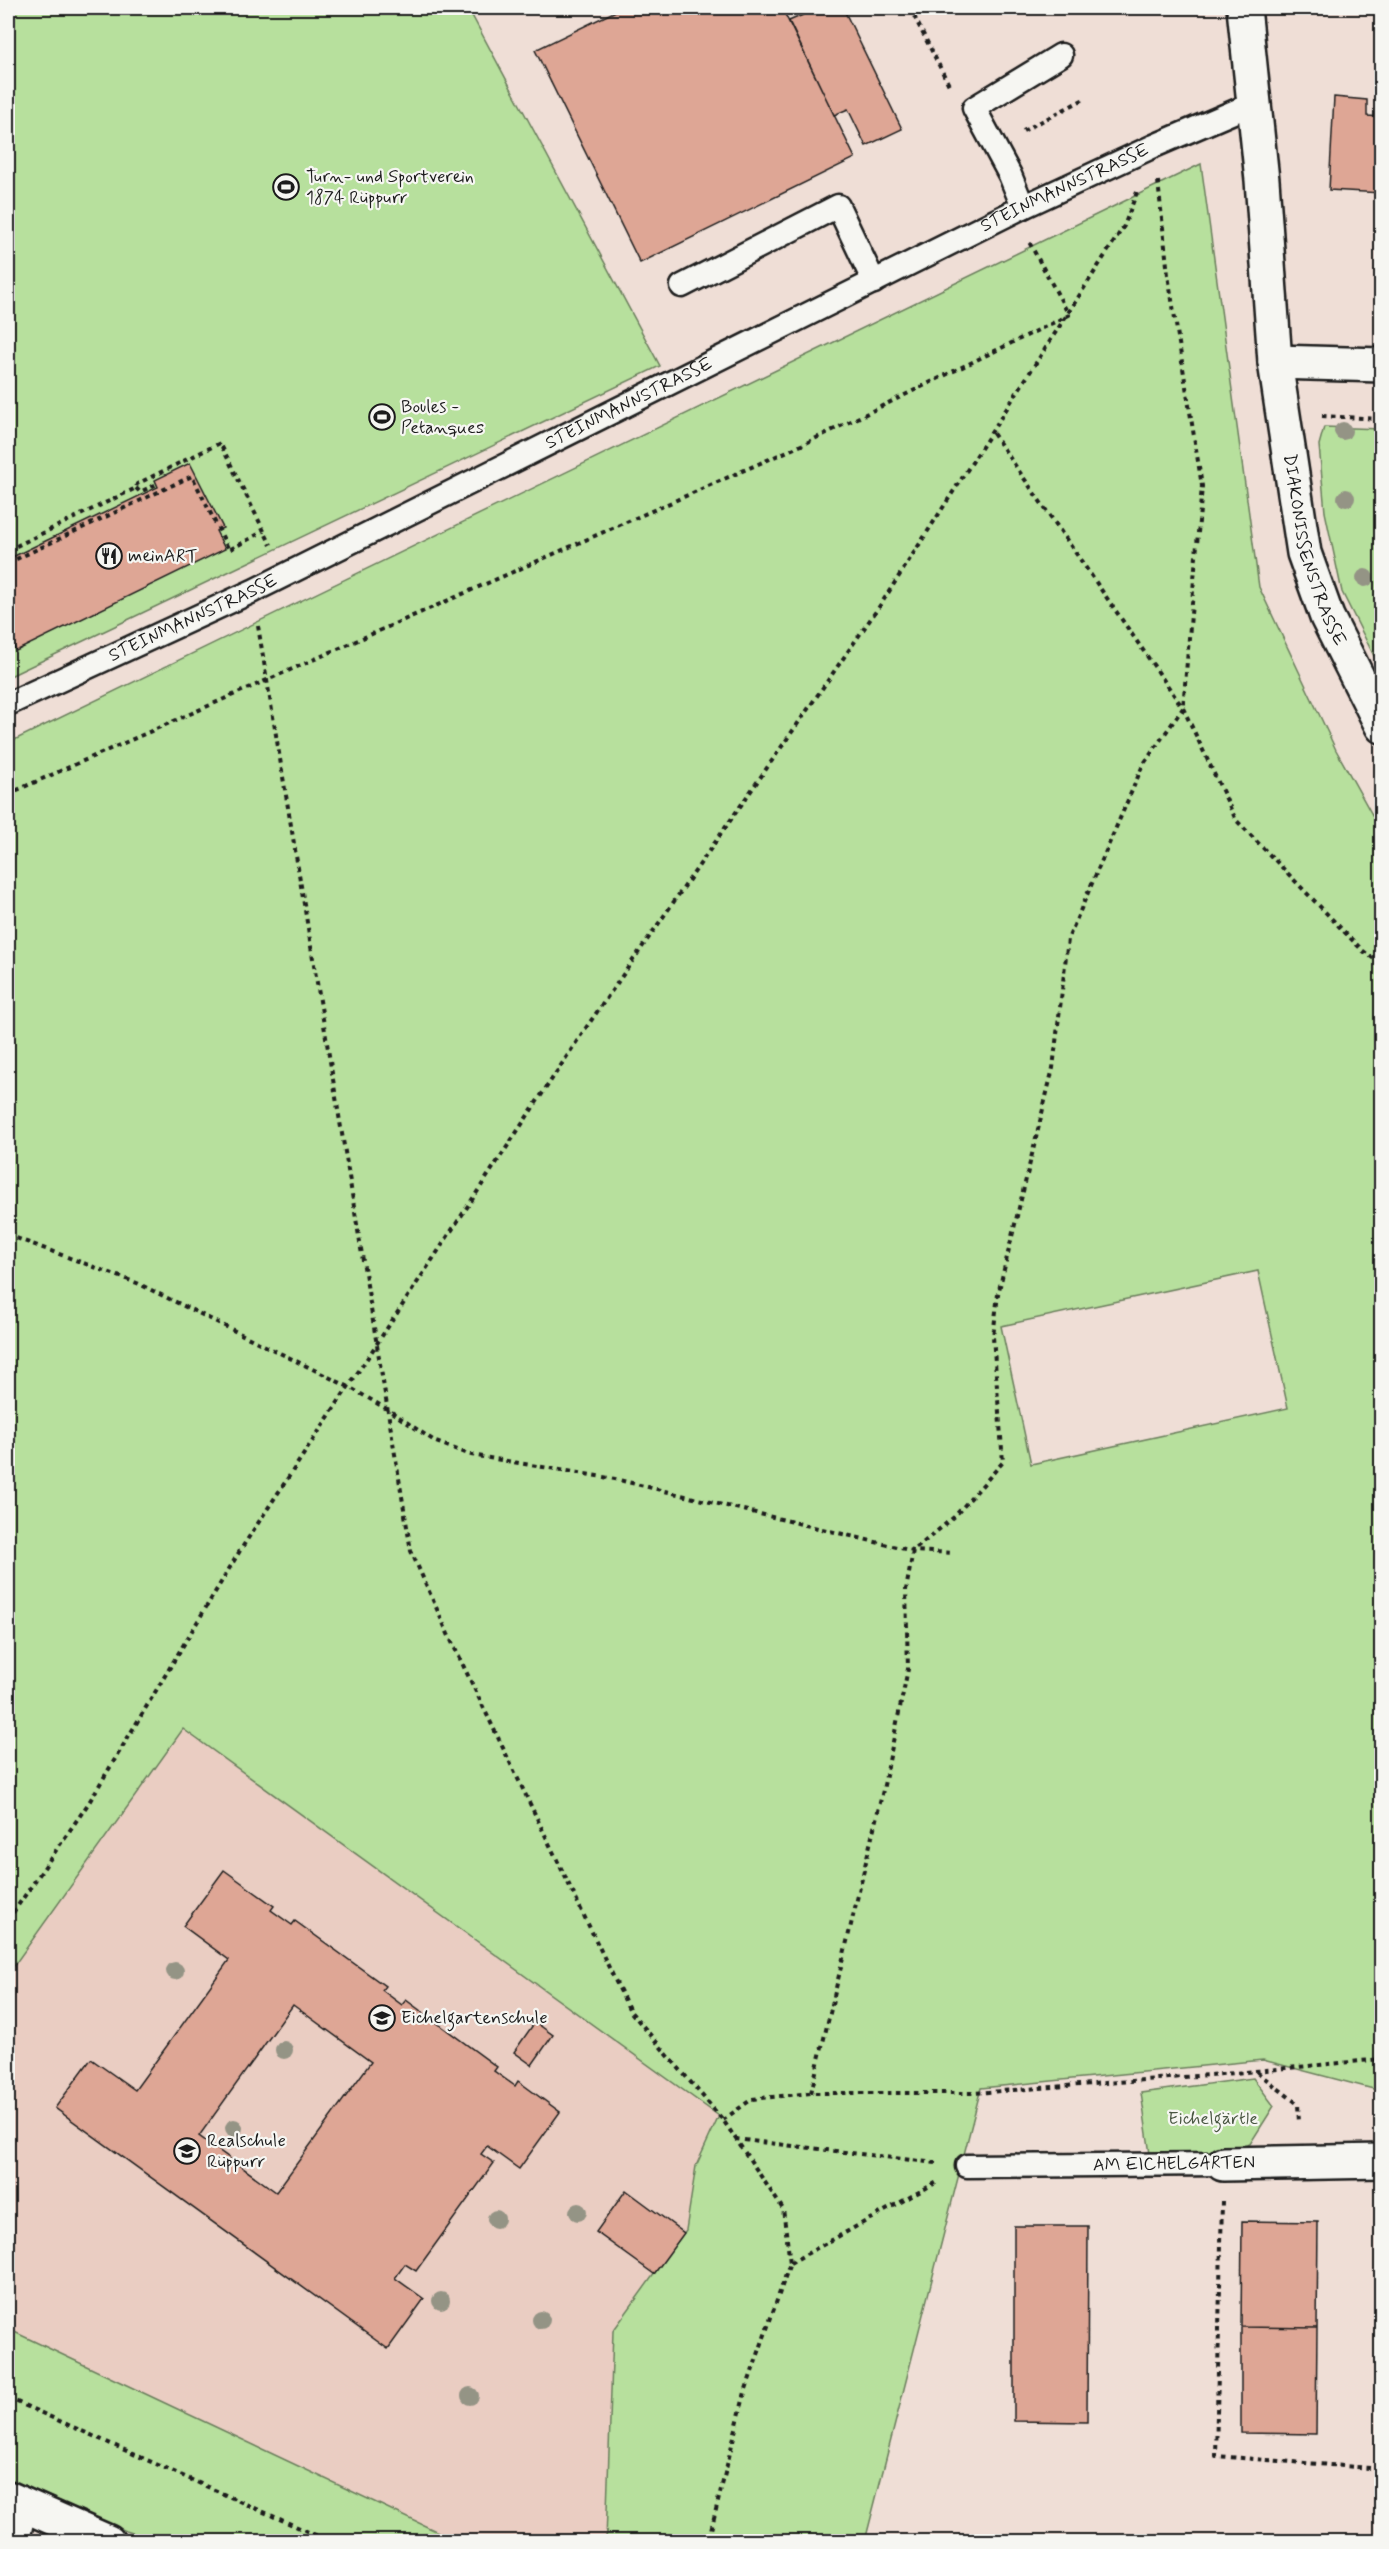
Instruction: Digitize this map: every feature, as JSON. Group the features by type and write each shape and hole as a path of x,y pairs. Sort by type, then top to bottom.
{"street":[{"path":"1244,8 1252,104 1262,180 1275,363 1382,365"},
{"name":"DIAKONISSENSTRASSE","path":"1275,363 1304,553 1327,617 1382,726"},
{"name":"AM EICHELGARTEN","path":"1223,2164 1382,2161"},
{"path":"12,2541 14,2501 108,2541"}],"lane":[{"path":"1018,210 1010,175 974,108 1061,55"},
{"name":"STEINMANNSTRASSE","path":"8,704 286,575 1018,210 1154,146 1252,104"},
{"path":"682,286 838,206 874,282"},
{"name":"AM EICHELGARTEN","path":"966,2166 1223,2164"}],"path":[{"path":"910,8 941,69"},
{"path":"1051,116 1086,98"},
{"path":"8,1920 88,1804 241,1549 581,1035 881,604 1069,315 1124,226 1154,146"},
{"path":"811,2093 883,1790 908,1670 906,1590 913,1551 954,1517 1002,1462 993,1337 998,1294 1053,1068 1068,939 1143,765 1183,708 1202,486 1168,275 1154,146"},
{"path":"1018,210 1069,315"},
{"path":"8,794 807,443 1069,315"},
{"path":"1282,413 1382,418"},
{"path":"992,432 1183,708 1236,820 1362,950 1382,965"},
{"path":"8,550 136,488 137,484 220,443 286,575"},
{"path":"8,563 192,476 229,550 264,531"},
{"path":"136,488 140,492 156,484"},
{"path":"253,591 411,1551 630,2011 723,2120 783,2209 790,2263 745,2392 708,2541"},
{"path":"8,1235 137,1283 349,1387 436,1442 471,1455 615,1479 913,1551 954,1553"},
{"path":"723,2120 752,2099 811,2093 975,2093 1382,2059"},
{"path":"1256,2071 1298,2104"},
{"path":"735,2139 966,2166"},
{"path":"1223,2164 1216,2456 1382,2469"},
{"path":"790,2263 966,2166"},
{"path":"8,2398 331,2541"}],"shaded area":[{"path":"183,1729 719,2116 696,2166 686,2230 613,2331 606,2541 457,2541 8,2329 8,1974"}],"green space":[{"name":"Turn- und Sportverein 1874 Rüppurr","path":"8,8 468,8 660,366 8,677"},
{"path":"1201,164 1259,587 1336,750 1381,831 1381,2091 1263,2060 981,2088 865,2541 606,2541 613,2331 686,2230 696,2166 719,2116 183,1729 8,1974 8,743","holes":["1258,1271 1288,1408 1031,1464 1001,1326"]},
{"path":"1324,427 1381,429 1381,670 1342,592 1325,512 1319,445"},
{"name":"Eichelgärtle","path":"1253,2078 1274,2106 1250,2144 1219,2155 1150,2154 1141,2093"},
{"path":"8,2329 457,2541 158,2541 126,2531 8,2478"}],"building":[{"path":"622,8 782,8 855,158 640,263 535,50"},
{"path":"819,8 843,8 902,129 866,146 848,109 834,115 789,21"},
{"path":"1334,97 1367,100 1367,116 1382,117 1382,193 1329,190"},
{"path":"190,463 223,528 216,531 225,549 16,651 8,633 8,559 158,487 155,480"},
{"path":"224,1870 274,1906 271,1910 292,1925 295,1921 385,1986 382,1990 402,2005 406,2000 497,2067 494,2071 515,2086 518,2081 560,2112 519,2169 487,2146 481,2154 494,2163 416,2271 405,2264 395,2278 424,2299 388,2349 55,2108 91,2059 135,2090 229,1960 183,1926","holes":["293,2005 371,2062 276,2192 199,2136"]},
{"path":"535,2022 553,2035 532,2065 514,2052"},
{"path":"626,2190 684,2233 654,2274 596,2232"},
{"path":"1242,2221 1318,2222 1317,2328 1241,2327"},
{"path":"1014,2226 1088,2226 1087,2422 1014,2421"},
{"path":"1241,2327 1317,2328 1316,2434 1241,2433"}],"place":[{"name":"Turn- und Sportverein 1874 Rüppurr","path":"286,187"},
{"name":"Boules - Petanques","path":"382,417"},
{"name":"meinART","path":"109,556"},
{"name":"Eichelgartenschule","path":"382,2018"},
{"name":"Realschule Rüppurr","path":"187,2151"}]}
